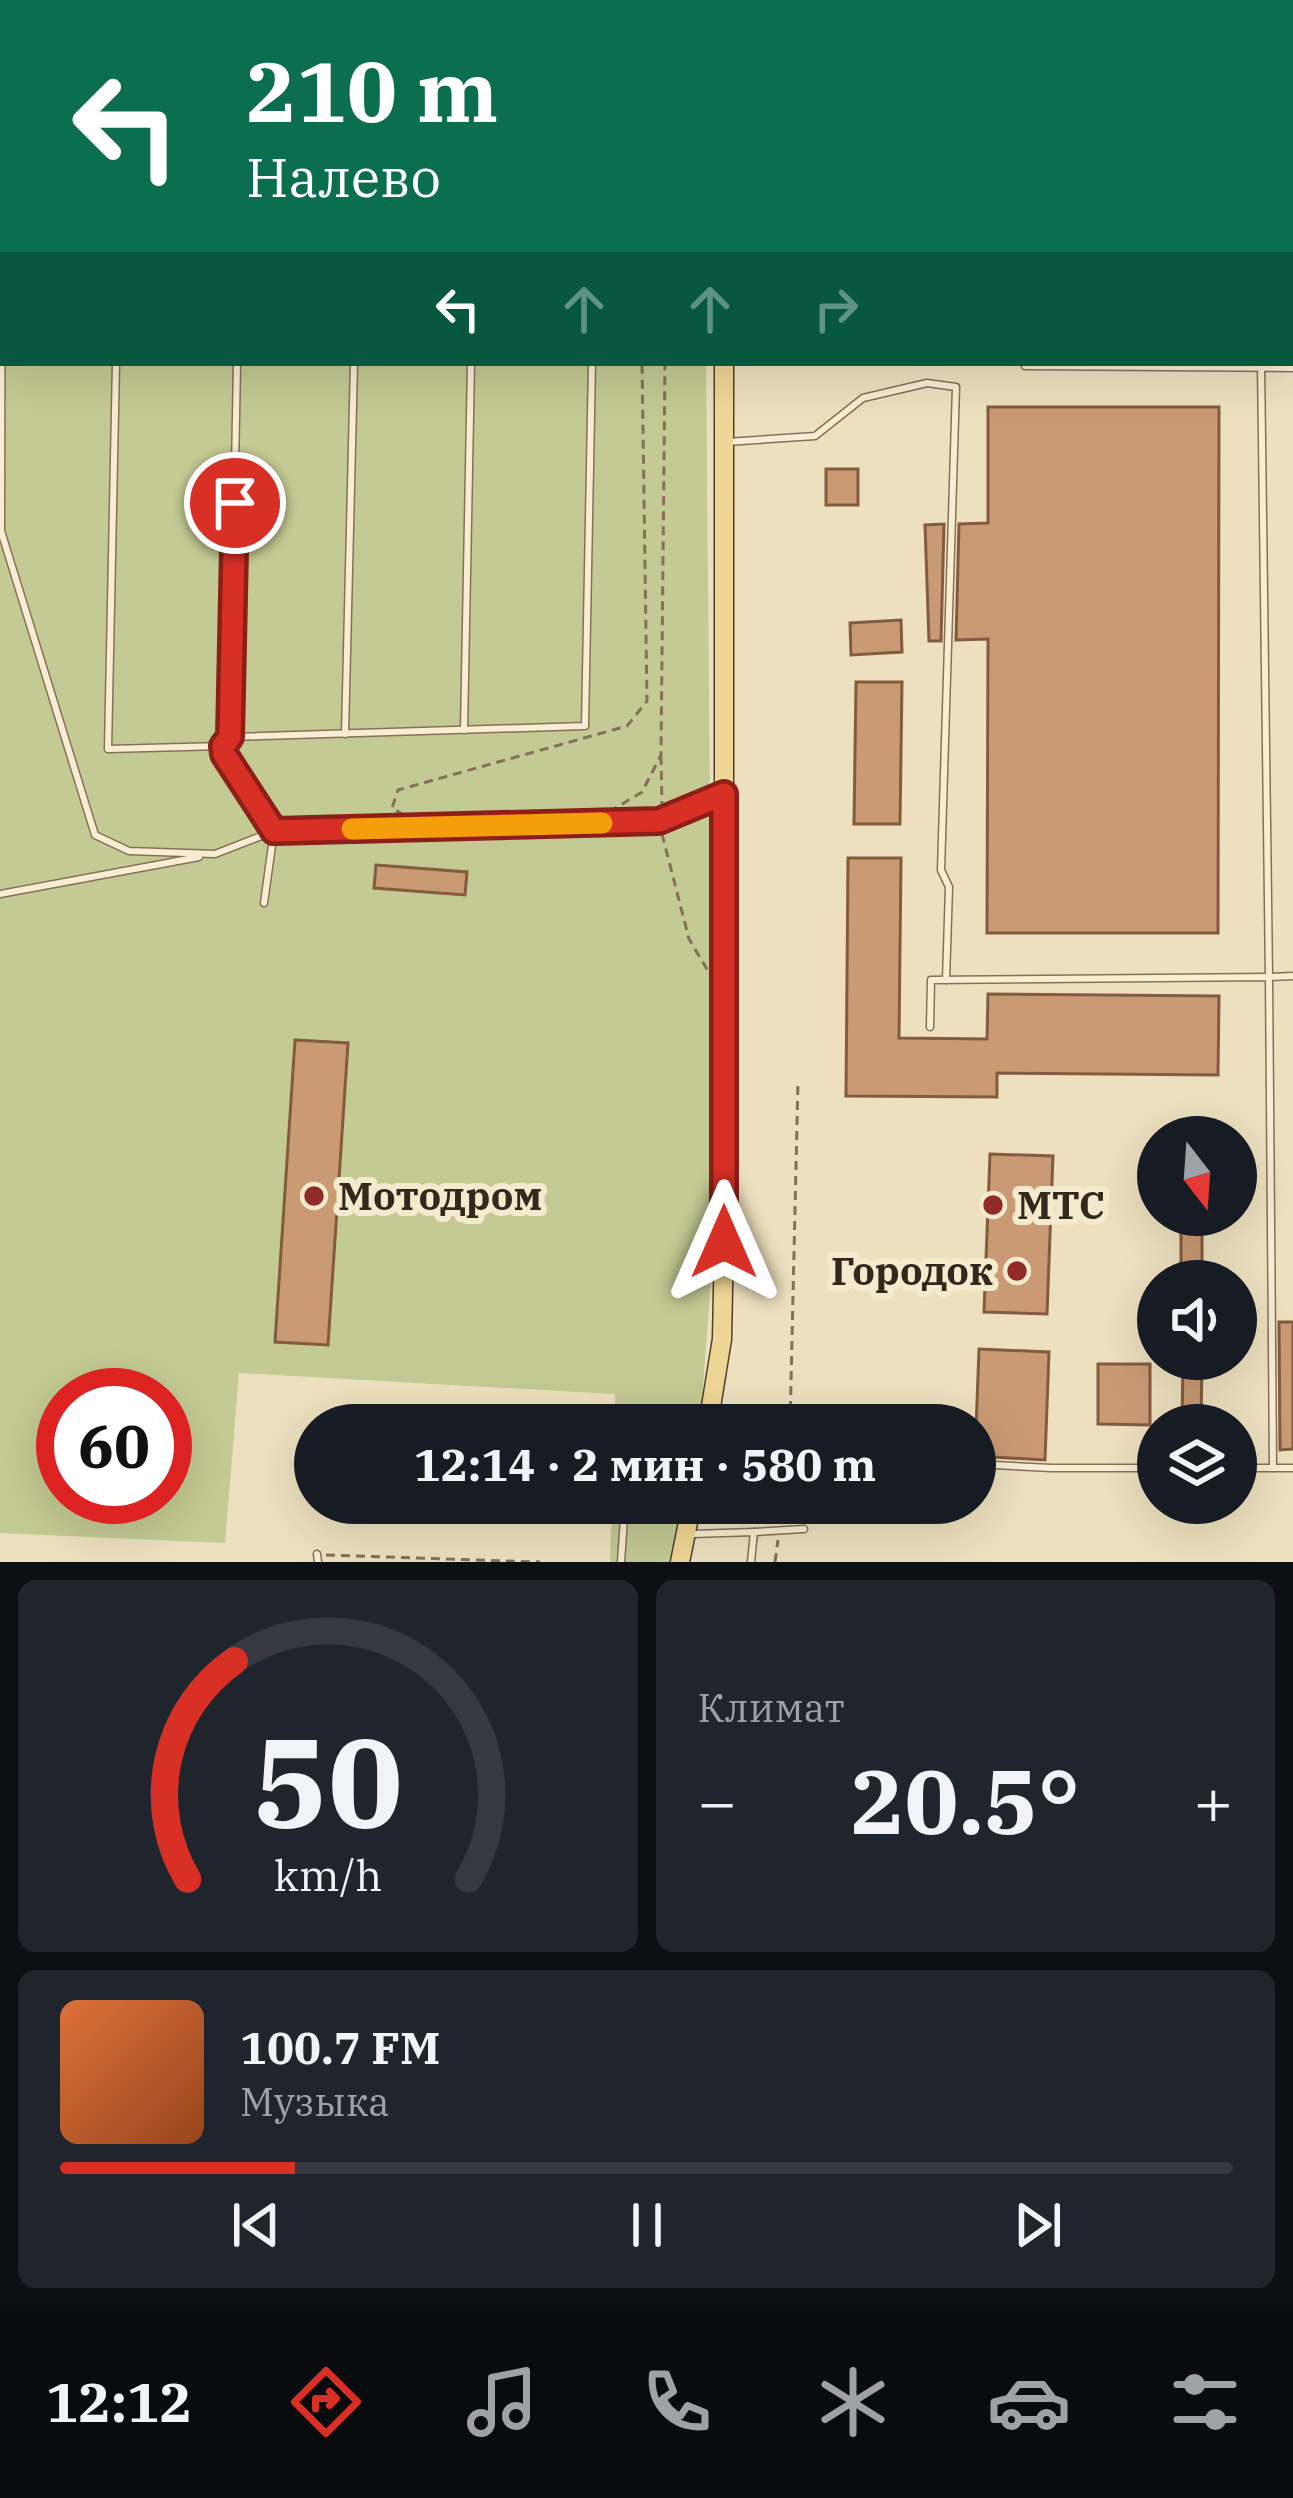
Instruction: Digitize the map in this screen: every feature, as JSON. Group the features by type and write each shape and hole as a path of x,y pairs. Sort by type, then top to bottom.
{"main road":[{"path":"712,1404 722,1339 724,1242 724,366"},
{"path":"680,1562 688,1524"}],"lane":[{"path":"1,366 0,530 95,835 129,850 214,854"},
{"path":"116,366 108,749 223,746"},
{"path":"237,366 230,737 223,746 274,831 264,902"},
{"path":"345,734 354,366"},
{"path":"464,730 472,366"},
{"path":"230,737 585,726 592,366"},
{"path":"1025,366 1293,368"},
{"path":"1261,366 1273,1468"},
{"path":"724,442 814,436 863,398 927,383 956,387 941,870 949,887 946,980"},
{"path":"0,894 214,854 274,831 659,821 724,794"},
{"path":"930,1027 931,980 1293,976"},
{"path":"996,1465 1137,1468"},
{"path":"1257,1468 1293,1468"},
{"path":"620,1562 623,1524"},
{"path":"686,1534 804,1529"},
{"path":"752,1562 754,1532"}],"path":[{"path":"410,819 392,808 398,790 628,727 647,700 642,366"},
{"path":"665,366 663,800 659,821 689,939 707,970"},
{"path":"603,816 642,792 662,754"},
{"path":"790,1404 798,1081"},
{"path":"317,1558 540,1562"}],"green space":[{"path":"0,366 706,366 714,1242 702,1404 615,1404 615,1394 239,1373 225,1543 0,1533"},
{"path":"611,1524 684,1524 676,1562 610,1562"}],"building":[{"path":"988,407 1219,407 1218,933 987,933 988,639 956,640 959,524 988,523"},
{"path":"826,469 858,469 858,505 826,505"},
{"path":"944,524 941,641 929,641 925,525"},
{"path":"901,620 902,652 851,655 850,623"},
{"path":"856,682 902,682 900,824 854,824"},
{"path":"848,858 901,858 899,1038 987,1039 988,994 1219,996 1218,1075 997,1073 997,1097 846,1096"},
{"path":"376,865 467,872 465,895 374,888"},
{"path":"295,1040 348,1043 328,1345 275,1342"},
{"name":"Городок","path":"990,1154 1053,1156 1047,1314 984,1312"},
{"path":"1181,1236 1202,1236 1202,1260 1181,1260"},
{"path":"1279,1322 1293,1322 1293,1449 1280,1450"},
{"path":"979,1349 1049,1352 1045,1460 996,1457 996,1404 977,1404"},
{"path":"1098,1364 1137,1364 1137,1380 1150,1380 1150,1404 1137,1404 1137,1425 1098,1424"},
{"path":"1183,1380 1202,1380 1201,1404 1182,1404"}],"slow traffic":[{"path":"352,829 602,823"}],"place":[{"name":"Мотодром","path":"314,1196"},
{"name":"МТС","path":"993,1205"},
{"name":"Городок","path":"1017,1271"}],"route":[{"path":"235,503 230,737 223,746 274,831 659,821 724,794 724,1242"}]}
